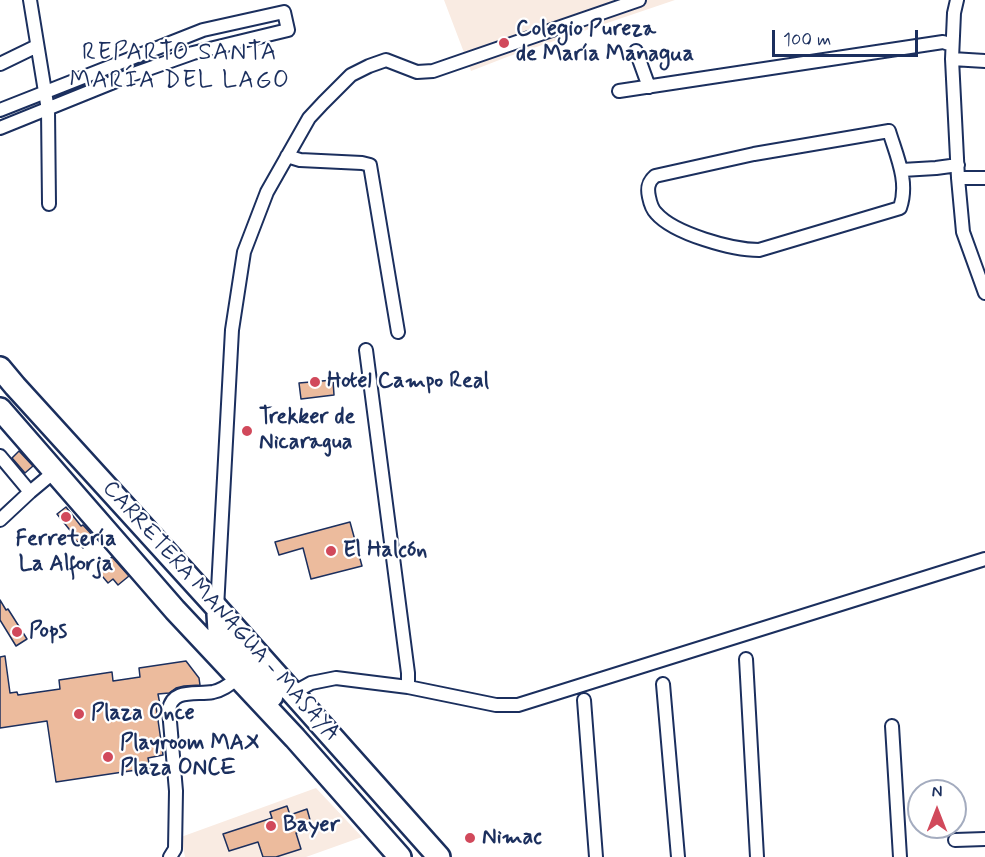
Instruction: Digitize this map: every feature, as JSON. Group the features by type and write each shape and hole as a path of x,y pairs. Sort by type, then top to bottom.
{"highway":[{"name":"CARRETERA MANAGUA - MASAYA","path":"0,368 8,385 196,585 439,857"},
{"name":"CARRETERA MANAGUA - MASAYA","path":"0,408 172,606 295,738 400,857"},
{"path":"57,475 88,496 158,572 170,580 196,585"},
{"path":"217,608 219,631 272,694 295,738"}],"street":[{"path":"30,0 48,110 49,204"},
{"path":"217,608 232,330 244,252 267,192 309,118 351,75 369,66 386,60 417,72 433,71 639,0"},
{"path":"957,0 954,13 952,59 963,232 985,292"},
{"path":"0,110 203,30 284,12 288,30 193,53 131,75 0,128"},
{"path":"619,91 942,42 952,45"},
{"path":"0,63 37,46"},
{"path":"636,51 649,87"},
{"path":"952,59 985,61"},
{"path":"889,131 902,170 904,197 900,208 759,250 743,250 708,240 667,223 655,212 647,190 650,180 655,176 754,154 889,131"},
{"path":"287,156 300,160 370,165 398,332"},
{"path":"902,170 936,168 985,178"},
{"path":"366,350 408,687"},
{"path":"0,456 30,492"},
{"path":"0,520 30,492 57,475"},
{"path":"294,693 310,683 336,678 408,687 496,705 518,705 985,559"},
{"path":"196,585 219,574"},
{"path":"746,659 757,857"},
{"path":"170,857 175,849 176,791 170,702 180,695 214,692 225,688 238,678"},
{"path":"663,684 678,857"},
{"path":"584,700 596,857"},
{"path":"892,726 900,857"},
{"path":"955,840 985,839"}],"shaded area":[{"name":"Colegio Pureza de María Managua","path":"444,0 675,0 471,71"},
{"path":"316,788 362,837 306,857 185,857 181,837"}],"building":[{"path":"333,380 334,395 301,399 299,383"},
{"path":"19,451 33,466 25,473 12,458"},
{"path":"66,507 81,526 83,525 95,538 83,548 57,514"},
{"name":"El Halcón","path":"350,522 362,566 311,579 303,548 279,555 275,542"},
{"path":"112,557 129,576 118,585 113,579 108,583 97,570"},
{"path":"0,600 27,639 16,646 0,620"},
{"name":"Plaza Once","path":"5,656 10,693 17,692 18,695 60,689 59,680 112,672 113,681 140,677 139,668 186,661 199,678 200,685 184,686 169,693 158,694 160,705 156,706 163,755 148,758 150,768 56,782 47,721 0,728 0,657"},
{"name":"Bayer","path":"287,806 290,815 307,809 312,827 296,833 301,849 276,857 263,857 258,842 229,851 223,834 272,818 270,812"}],"place":[{"name":"Colegio Pureza de María Managua","path":"504,43"},
{"name":"Hotel Campo Real","path":"315,382"},
{"name":"Trekker de Nicaragua","path":"247,431"},
{"name":"Ferretería La Alforja","path":"66,517"},
{"name":"El Halcón","path":"331,551"},
{"name":"Pops","path":"17,632"},
{"name":"Plaza Once","path":"79,714"},
{"name":"Playroom MAX Plaza ONCE","path":"108,757"},
{"name":"Bayer","path":"271,826"},
{"name":"Nimac","path":"470,838"}],"district":[{"name":"REPARTO SANTA MARÍA DEL LAGO","path":"180,68"}]}
